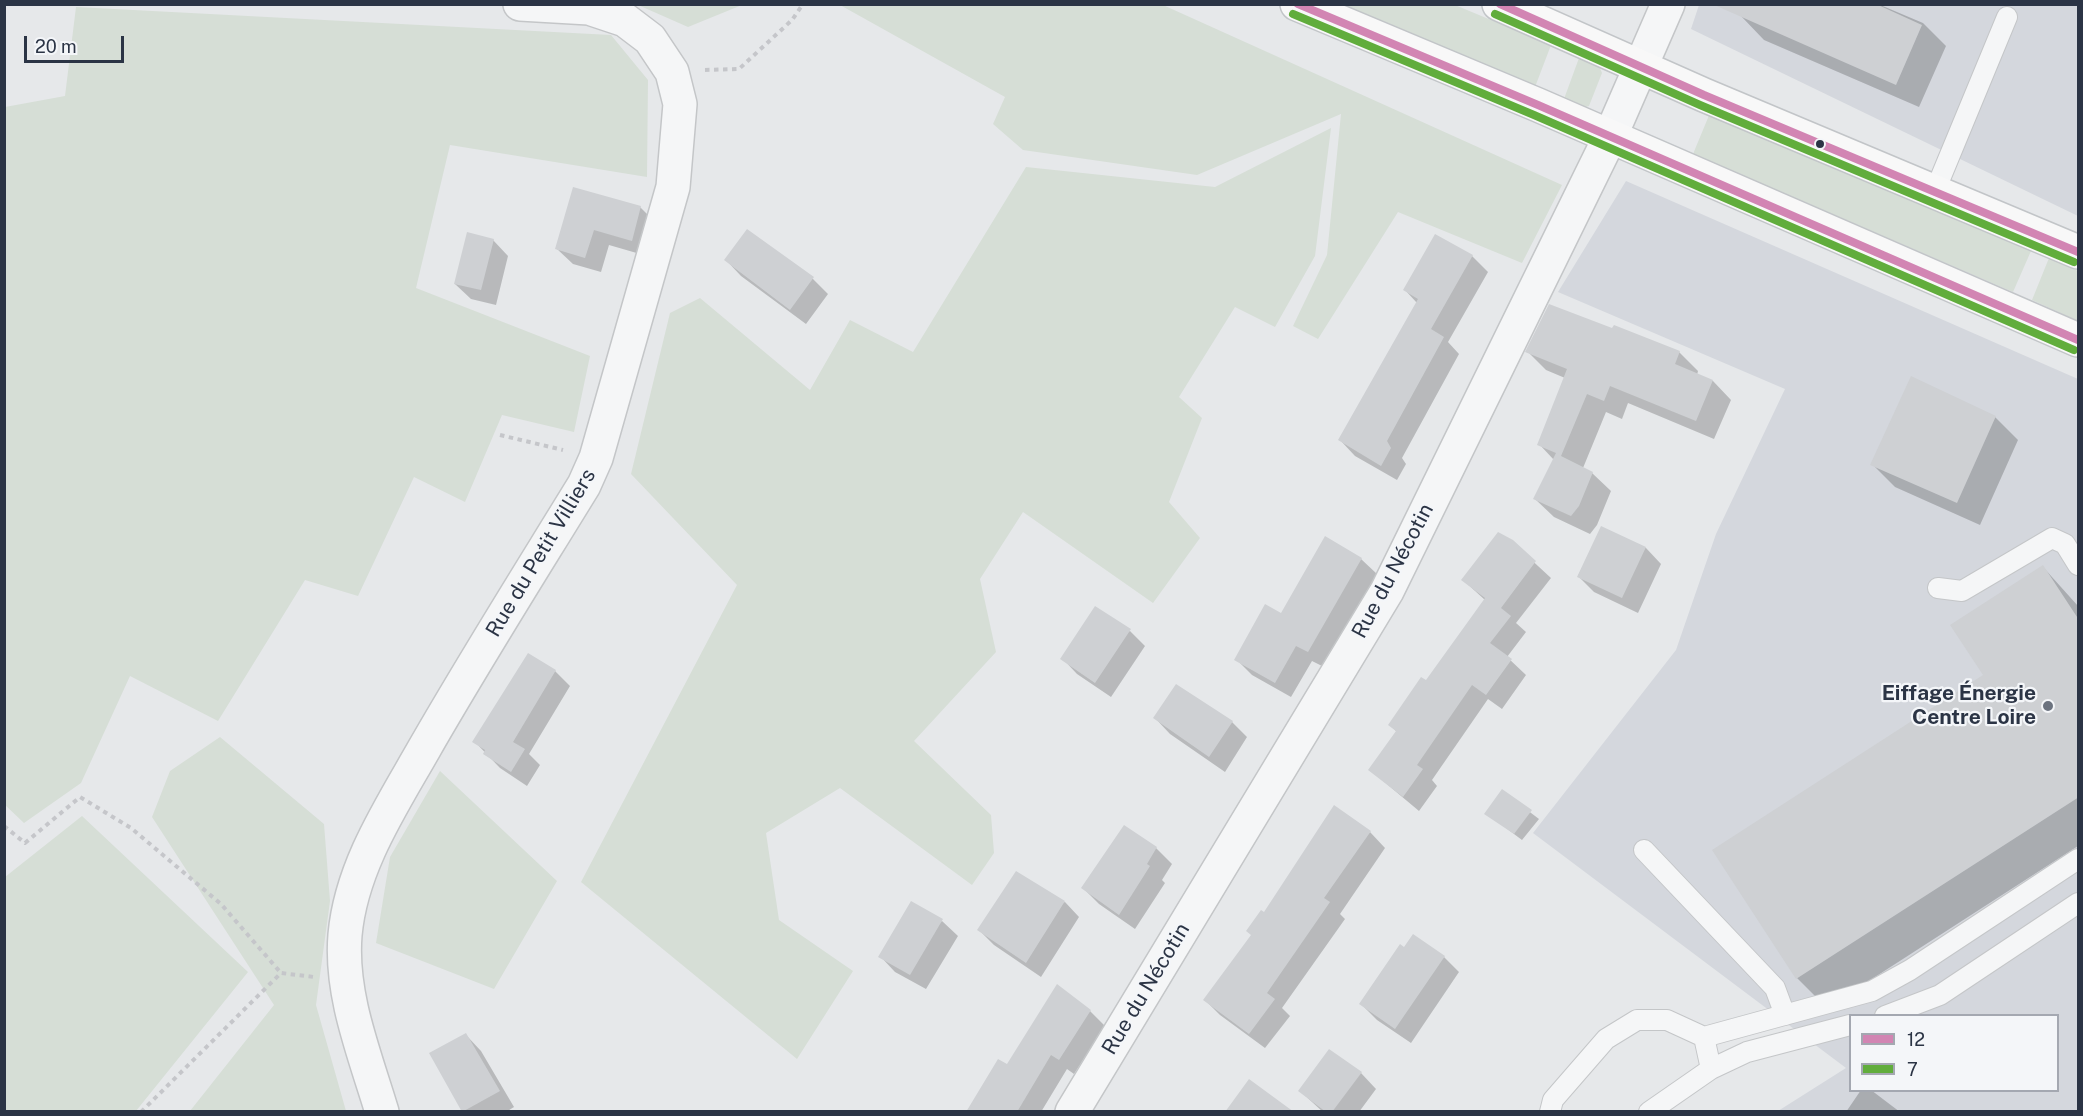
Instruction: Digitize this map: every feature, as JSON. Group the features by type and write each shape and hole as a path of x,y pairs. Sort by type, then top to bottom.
{"main road":[{"path":"1298,4 2079,340"},
{"path":"1498,4 1641,65 1704,95 2079,252"}],"street":[{"name":"Rue du Petit Villiers","path":"382,1112 353,1014 347,980 345,937 350,900 375,837 455,696 584,485 596,458 673,187 680,104 672,72 650,39 625,20 589,8 520,4"},
{"name":"Rue du Nécotin","path":"1072,1112 1387,591 1610,137 1668,4"}],"lane":[{"path":"1935,191 2007,16"},
{"path":"1938,588 1962,591 2052,538 2065,544 2079,565"},
{"path":"1644,850 1774,988 1785,1015"},
{"path":"1550,1112 1553,1100 1606,1039 1637,1020 1667,1020 1704,1037 1872,991 1910,970 2079,859"},
{"path":"1890,1014 1940,995 2079,903"},
{"path":"1649,1112 1711,1069 1746,1052 1849,1026"},
{"path":"1704,1037 1711,1069"}],"path":[{"path":"672,72 739,69 792,20 803,4"},
{"path":"500,435 596,458"},
{"path":"4,826 25,843 80,797 131,828 221,904 280,973 347,980"},
{"path":"141,1112 280,973"}],"shaded area":[{"path":"638,5 742,5 688,27"},
{"path":"840,5 1163,5 1562,185 1522,263 1398,212 1318,339 1293,326 1327,255 1341,114 1197,175 1023,150 993,124 1005,97"},
{"path":"1339,5 1455,5 1551,45 1535,87"},
{"path":"1699,5 2078,5 2078,216 1691,29"},
{"path":"76,7 611,35 648,80 647,177 450,145 416,288 590,356 574,432 502,415 465,502 414,477 358,596 305,580 218,721 130,676 81,783 24,823 4,804 5,107 65,96"},
{"path":"1579,58 1599,66 1602,73 1589,106 1582,108 1564,99"},
{"path":"1710,113 2031,251 2013,292 1693,154"},
{"path":"1331,128 1315,256 1275,327 1235,307 1179,397 1202,418 1169,502 1200,538 1153,603 1023,512 980,579 996,652 914,741 991,815 994,853 972,885 840,788 766,833 779,920 853,971 797,1059 581,882 737,585 631,474 670,313 700,298 810,390 850,320 913,352 1026,167 1215,187"},
{"path":"1626,181 2078,379 2078,1111 1778,1111 1846,1068 1533,833 1676,650 1716,534 1785,389 1558,292"},
{"path":"2049,258 2078,271 2078,321 2032,300"},
{"path":"220,737 324,824 330,901 316,1005 346,1111 190,1111 274,1005 152,817 170,771"},
{"path":"440,771 557,881 494,989 376,943 390,857"},
{"path":"82,816 248,972 136,1111 5,1111 5,877"}],"building":[{"path":"1712,4 1876,4 1922,25 1896,85"},
{"path":"573,187 641,206 632,241 594,230 585,258 555,249"},
{"path":"747,229 814,277 790,310 724,260"},
{"path":"467,232 494,239 481,290 454,284"},
{"path":"1435,234 1473,255 1431,329 1444,337 1387,441 1391,448 1381,466 1338,440 1418,299 1403,290"},
{"path":"1549,304 1612,328 1614,325 1680,351 1675,364 1713,380 1696,421 1610,386 1604,401 1587,394 1561,456 1593,472 1579,506 1571,516 1533,499 1556,453 1537,445 1567,369 1525,352"},
{"path":"1911,376 1996,416 1957,503 1870,465"},
{"path":"1601,526 1646,547 1622,598 1577,577"},
{"path":"1498,532 1513,540 1536,561 1501,608 1511,616 1490,643 1512,659 1486,695 1472,685 1417,765 1423,769 1403,797 1368,770 1396,731 1388,725 1421,677 1426,680 1485,598 1461,580"},
{"path":"1325,536 1362,558 1308,652 1296,646 1275,683 1234,660 1265,604 1281,613"},
{"path":"2043,565 2079,620 2079,797 1796,979 1712,850 1983,675 1950,625"},
{"path":"1095,606 1131,629 1095,683 1060,659"},
{"path":"528,653 556,670 513,742 525,749 511,772 483,754 485,750 472,742"},
{"path":"1176,684 1233,721 1209,757 1153,718"},
{"path":"1502,789 1532,810 1514,834 1484,814"},
{"path":"1334,805 1371,831 1324,898 1330,902 1267,993 1275,999 1249,1034 1203,1000 1251,935 1246,931 1261,910 1264,912"},
{"path":"1124,825 1157,847 1147,864 1150,866 1119,915 1081,888"},
{"path":"1016,871 1065,901 1026,963 977,930"},
{"path":"911,901 943,919 910,975 878,957"},
{"path":"1413,934 1445,956 1395,1029 1359,1004 1400,944 1404,947"},
{"path":"1057,984 1091,1010 1059,1060 1051,1055 1017,1112 966,1112 998,1059 1007,1064"},
{"path":"466,1033 500,1091 462,1112 429,1053"},
{"path":"1329,1049 1362,1072 1332,1112 1326,1112 1298,1091"},
{"path":"1249,1079 1294,1112 1225,1112"}],"transit line":[{"name":"12","path":"1298,4 1538,105 2078,340"},
{"name":"12","path":"1500,4 1704,95 2078,252"},
{"name":"7","path":"1293,14 1534,115 2074,350"},
{"name":"7","path":"1495,14 1700,105 2074,262"}],"place":[{"name":"Eiffage Énergie Centre Loire","path":"2048,706"}]}
